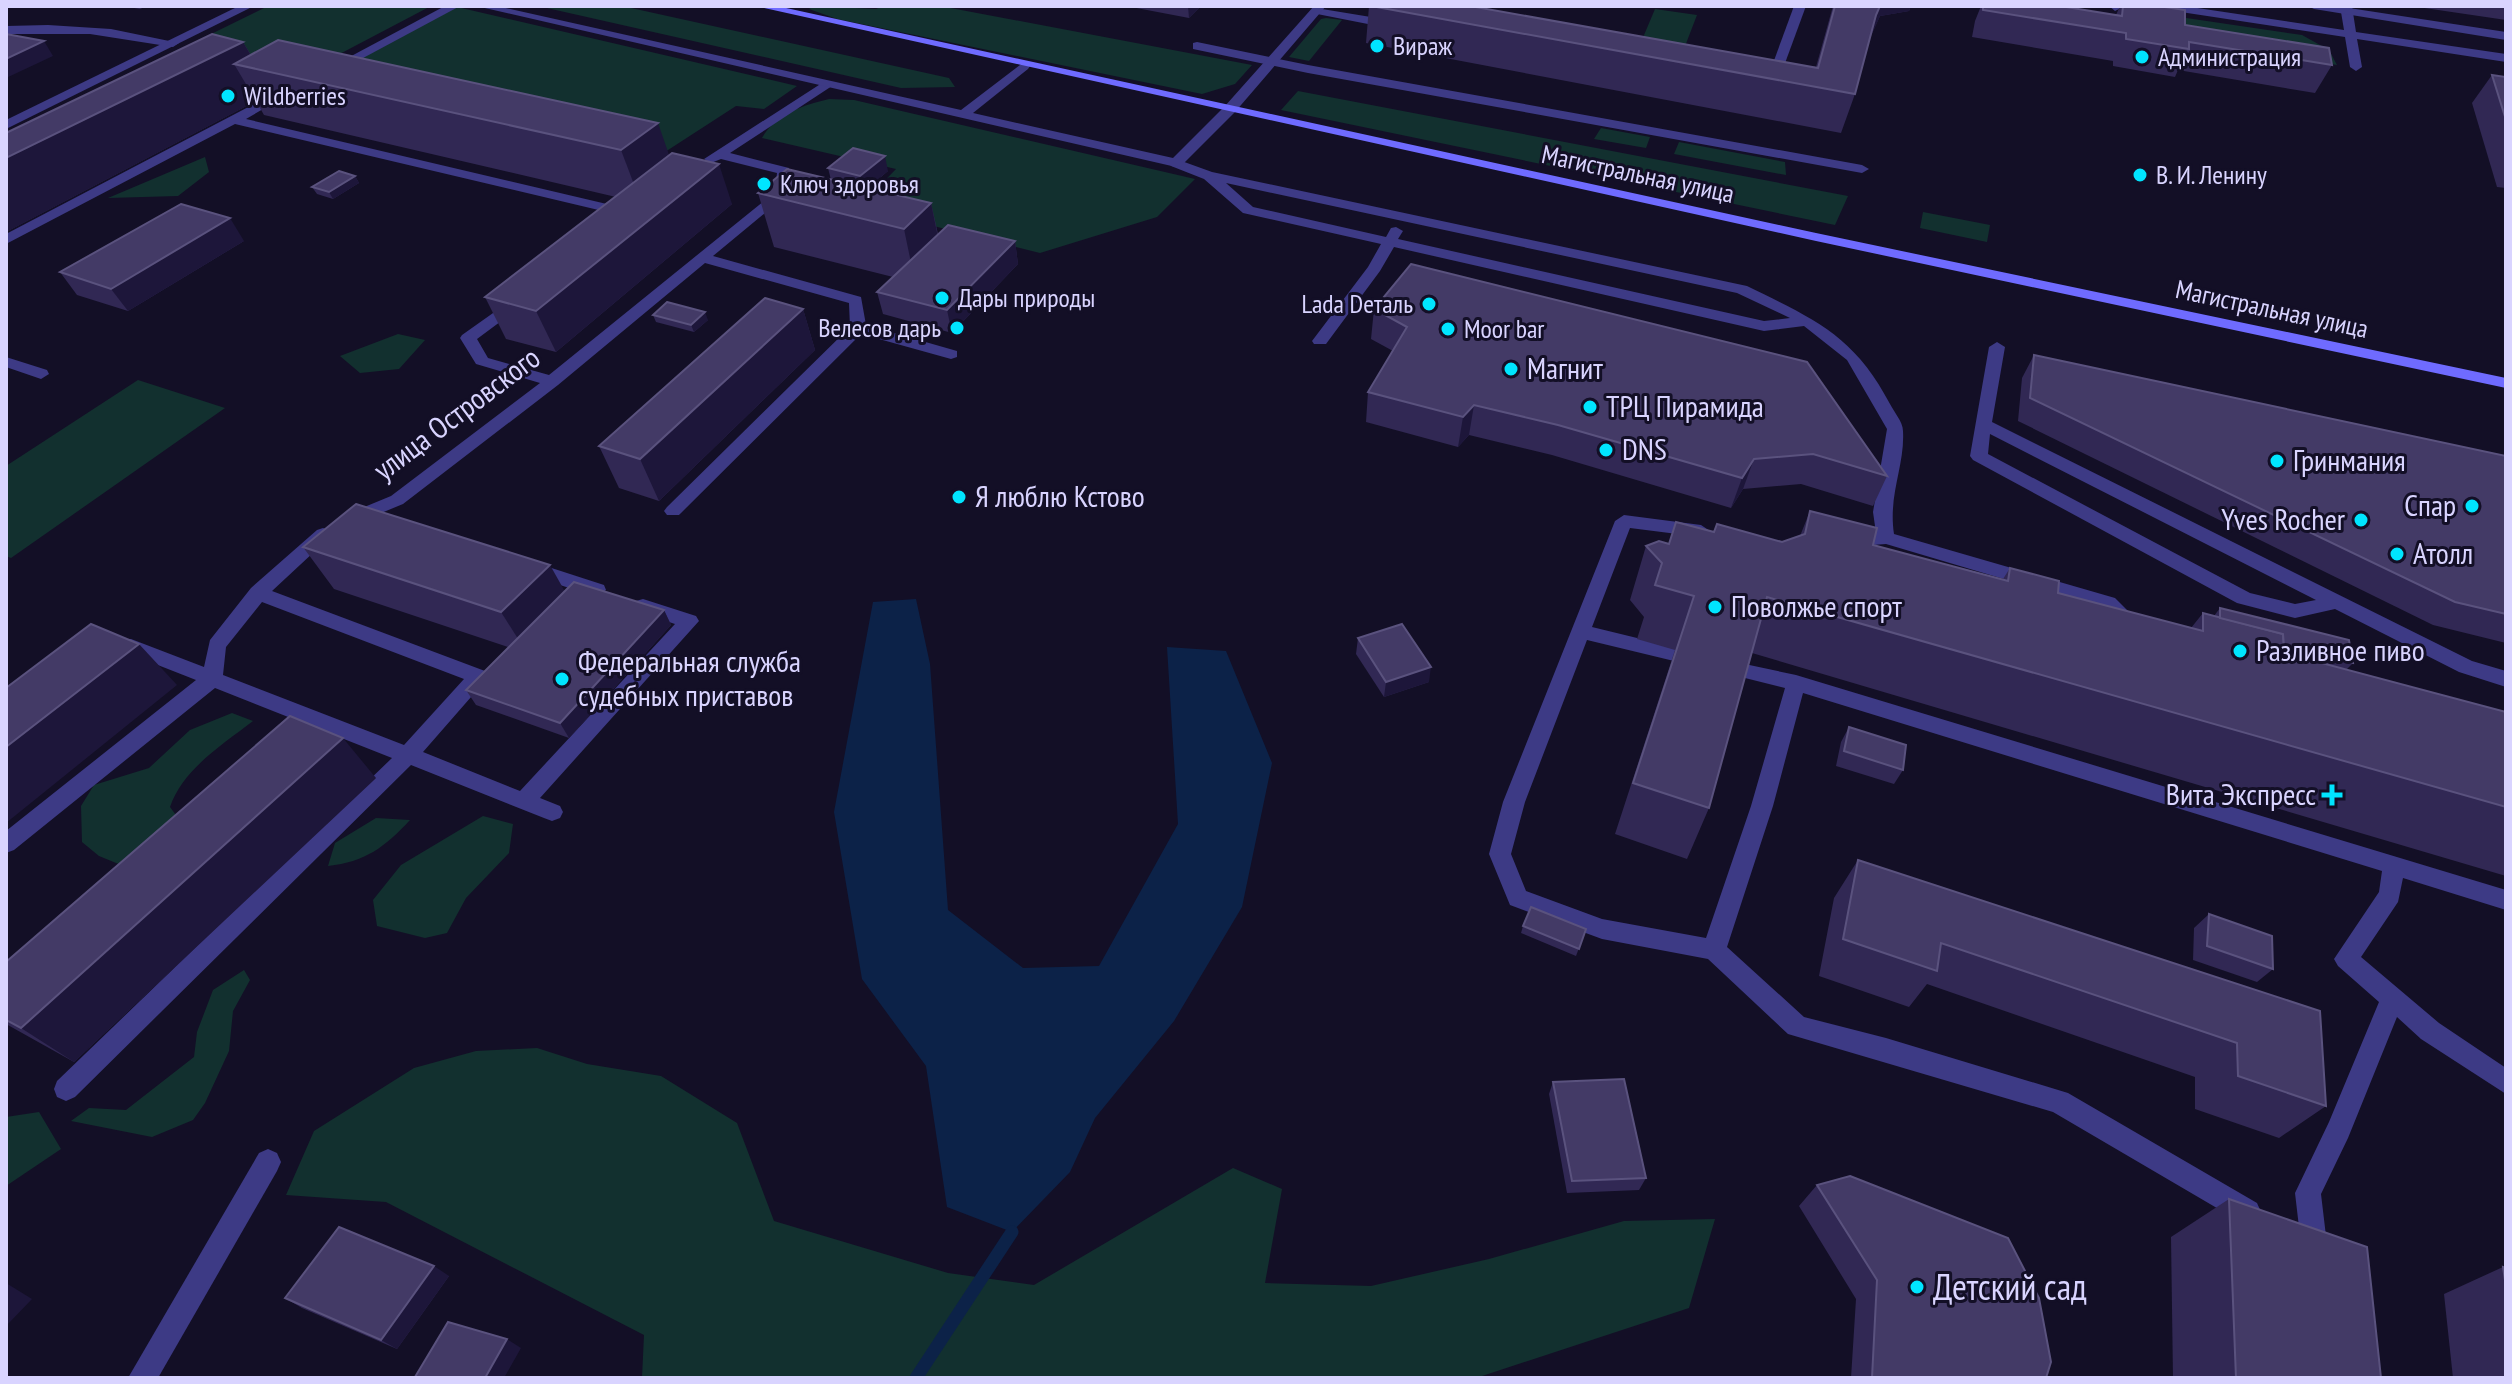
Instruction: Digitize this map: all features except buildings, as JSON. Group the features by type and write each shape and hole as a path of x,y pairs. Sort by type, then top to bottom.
{"main road":[{"name":"Магистральная улица","path":"761,6 1846,244 2506,383"}],"street":[{"path":"6,125 248,6"},
{"path":"322,74 454,6"},
{"path":"482,6 1176,163 1209,176 1742,289 1807,321 1853,357 1871,383 1895,429 1882,512 1886,538"},
{"path":"1767,95 1800,6"},
{"path":"2161,6 2506,58"},
{"path":"2314,6 2506,36"},
{"path":"1176,163 1230,109 1318,8 1383,23"},
{"path":"2347,9 2356,67"},
{"path":"6,30 40,27 110,31 173,43"},
{"path":"1197,46 1862,169"},
{"path":"962,116 1024,66"},
{"path":"694,171 826,86"},
{"path":"6,240 296,88"},
{"path":"234,120 636,214"},
{"name":"улица Островского","path":"212,679 217,645 258,593 330,528 397,500 552,381 782,193 784,171 718,154"},
{"path":"1209,176 1248,210 1764,326 1807,321"},
{"path":"1320,341 1375,268 1403,217"},
{"path":"673,511 858,328 856,300 703,258"},
{"path":"528,294 468,338 482,361 552,381"},
{"path":"858,328 951,354"},
{"path":"1997,347 1979,456 2244,598 2295,611 2337,602"},
{"path":"6,362 41,374"},
{"path":"1983,424 2466,667 2506,679"},
{"path":"366,513 396,522"},
{"path":"1715,533 1624,521 1514,802 1500,854 1518,898 1602,929 1714,950 1797,1026 1886,1049 2059,1102 2261,1221"},
{"path":"1832,546 1886,538 2108,603 2152,642"},
{"path":"513,562 689,621 524,801"},
{"path":"66,1089 406,757 478,676 258,593"},
{"path":"1582,632 1674,654"},
{"path":"103,636 552,812"},
{"path":"1740,670 1796,683 2506,900"},
{"path":"6,844 212,679"},
{"path":"1714,950 1762,806 1796,683"},
{"path":"2394,865 2390,895 2346,959 2430,1031 2506,1082"},
{"path":"2324,1280 2316,1254 2308,1193 2339,1129 2392,999"},
{"path":"142,1378 268,1162"},
{"path":"2288,1237 2316,1254"}],"green space":[{"path":"268,6 431,6 275,88 156,61"},
{"path":"538,6 622,6 949,78 955,87 901,88"},
{"path":"814,6 876,9 883,6 940,6 1252,65 1235,84 1202,94 837,19 809,9"},
{"path":"457,7 797,86 764,109 736,106 665,152 327,74"},
{"path":"1655,9 1697,15 1682,54 1639,47"},
{"path":"2139,11 2302,35 2329,50 2337,65 2192,43"},
{"path":"1321,19 1342,20 1309,61 1289,57"},
{"path":"1298,91 1848,196 1835,225 1281,110"},
{"path":"829,99 854,100 1195,179 1157,217 1040,253 859,207 896,169 762,138 782,117"},
{"path":"1601,128 1650,137 1646,148 1594,139"},
{"path":"1679,142 1785,162 1786,175 1674,154"},
{"path":"205,157 209,172 178,196 108,198"},
{"path":"1923,212 1990,225 1987,242 1920,228"},
{"path":"398,334 425,340 399,369 360,373 340,356"},
{"path":"138,380 225,408 11,558 6,556 6,466"},
{"path":"232,713 253,721 205,759 184,781 170,807 181,822 121,865 99,856 82,842 81,806 94,785 149,768 190,730"},
{"path":"483,816 513,824 509,853 466,898 447,933 425,938 377,926 373,900 401,865"},
{"path":"376,818 410,820 374,852 353,861 328,866 335,843"},
{"path":"244,970 250,980 233,1011 229,1051 205,1103 193,1120 152,1137 71,1121 89,1108 126,1110 194,1057 197,1032 213,990"},
{"path":"537,1048 587,1064 661,1076 737,1123 774,1221 948,1273 1034,1285 1233,1168 1282,1189 1265,1283 1371,1286 1489,1259 1624,1221 1715,1219 1689,1308 1476,1378 642,1378 644,1335 386,1202 286,1195 314,1131 414,1068 476,1051"},
{"path":"39,1112 61,1149 6,1186 6,1117"}],"water":[{"path":"916,599 930,664 948,910 1023,968 1099,966 1178,824 1167,647 1226,651 1272,763 1242,907 1174,1021 1095,1118 1070,1172 1012,1232 947,1207 926,1066 862,979 834,812 873,602"}],"waterway":[{"path":"916,1378 1012,1232"}],"place":[{"name":"Вираж","path":"1377,46"},
{"name":"Администрация","path":"2142,57"},
{"name":"Wildberries","path":"228,96"},
{"name":"В. И. Ленину","path":"2140,175"},
{"name":"Ключ здоровья","path":"764,184"},
{"name":"Дары природы","path":"942,298"},
{"name":"Lada Dеталь","path":"1429,304"},
{"name":"Велесов дарь","path":"957,328"},
{"name":"Moor bar","path":"1448,329"},
{"name":"Магнит","path":"1511,369"},
{"name":"ТРЦ Пирамида","path":"1590,407"},
{"name":"DNS","path":"1606,450"},
{"name":"Гринмания","path":"2277,461"},
{"name":"Я люблю Кстово","path":"959,497"},
{"name":"Спар","path":"2472,506"},
{"name":"Yves Rocher","path":"2361,520"},
{"name":"Атолл","path":"2397,554"},
{"name":"Поволжье спорт","path":"1715,607"},
{"name":"Разливное пиво","path":"2240,651"},
{"name":"Федеральная служба судебных приставов","path":"562,679"},
{"name":"Вита Экспресс","path":"2332,795"},
{"name":"Детский сад","path":"1917,1287"}]}
